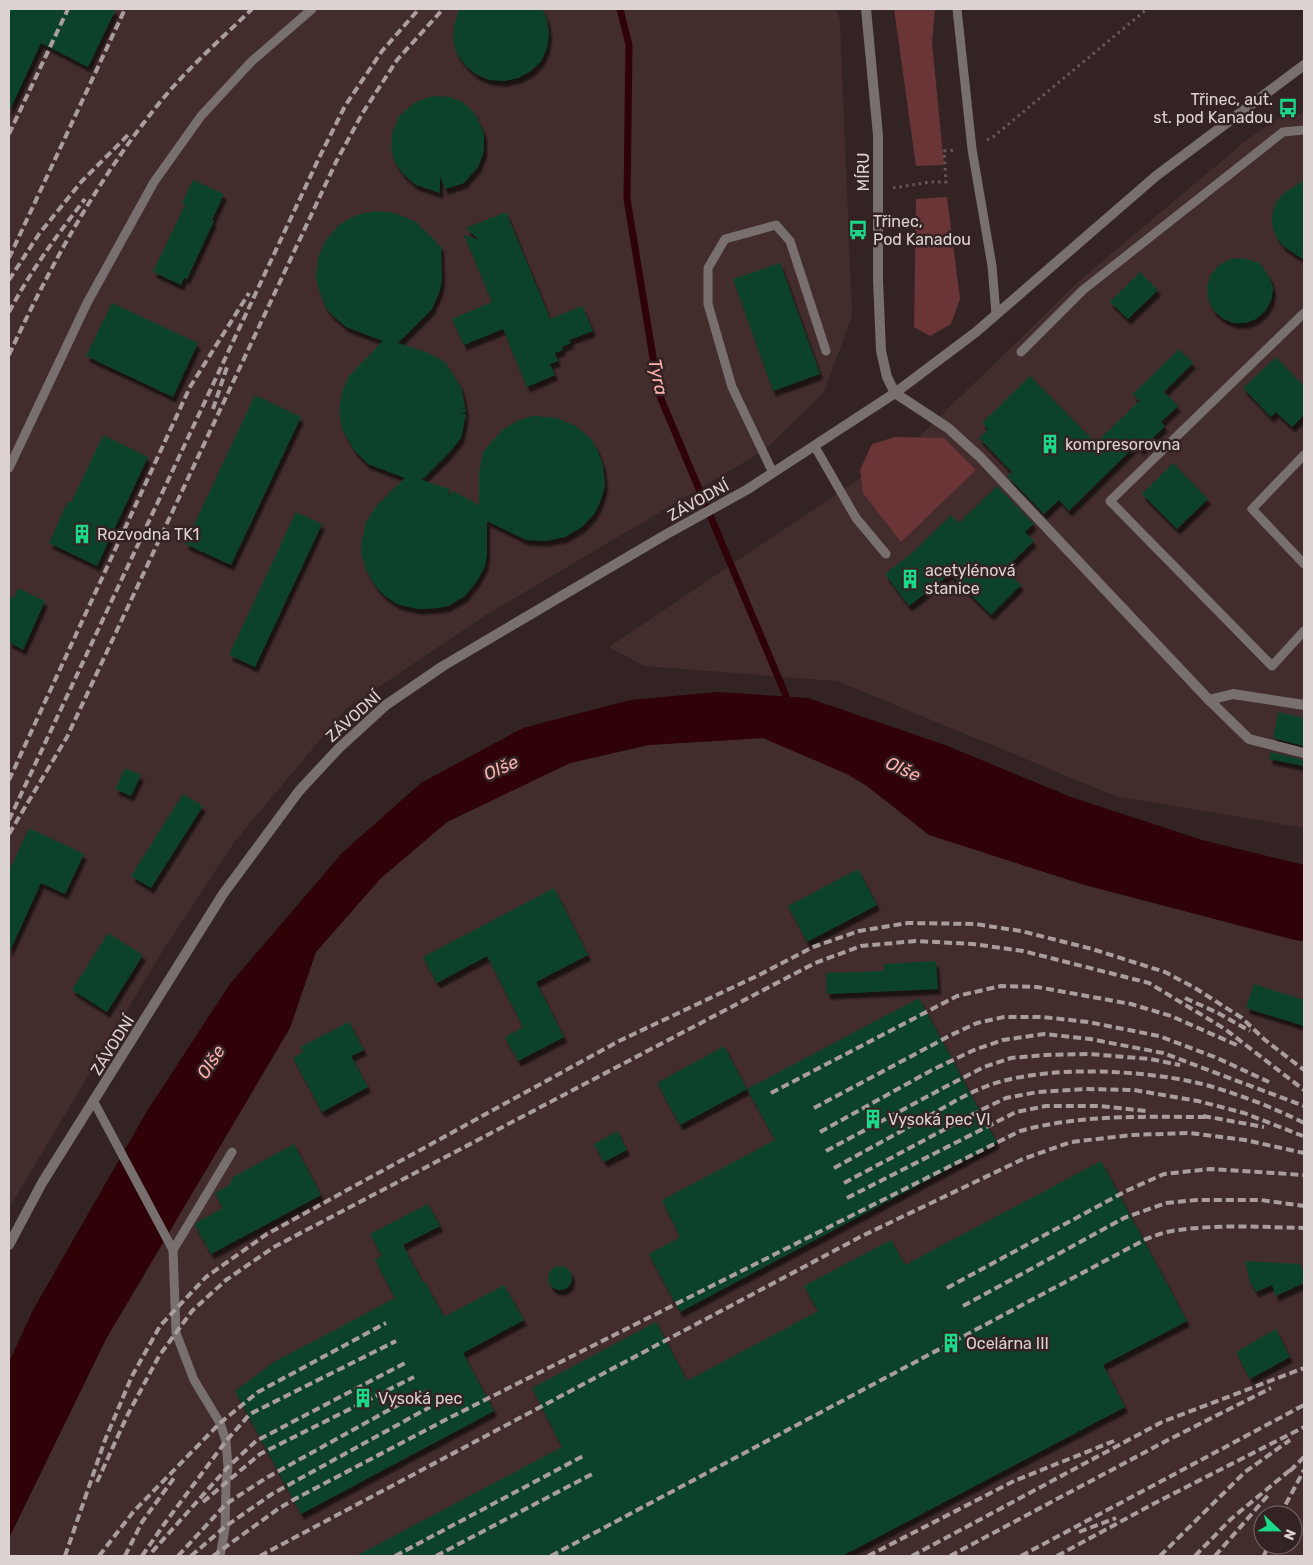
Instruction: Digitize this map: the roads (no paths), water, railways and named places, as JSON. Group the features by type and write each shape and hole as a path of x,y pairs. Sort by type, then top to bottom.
{"street":[{"name":"MÍRU","path":"866,9 878,135 878,280 881,351 887,377 896,394"},
{"name":"ZÁVODNÍ","path":"9,1245 42,1183 223,894 299,791 339,748 386,705 443,666 665,535 748,490 896,394 976,332 1156,176 1304,65"},
{"path":"896,394 948,428 980,457 1209,700 1249,739 1304,753"},
{"path":"1209,700 1232,694 1304,705"}],"lane":[{"path":"9,468 86,303 154,182 201,116 251,62 312,9"},
{"path":"958,9 972,149 992,266 996,314"},
{"path":"1021,352 1083,290 1283,132 1304,130"},
{"path":"773,473 732,387 708,304 708,268 725,239 776,225 790,242 826,351"},
{"path":"1304,313 1110,501 1272,666 1304,630"},
{"path":"815,447 856,518 886,554"},
{"path":"1304,455 1252,509 1304,564"},
{"path":"94,1102 173,1250 176,1333 194,1380 220,1423 226,1441 228,1466 226,1529 220,1556"},
{"path":"173,1250 232,1152"}],"water":[{"name":"Olše","path":"718,692 808,698 945,745 1071,797 1202,840 1304,865 1304,941 1085,885 929,835 867,786 847,774 763,738 649,745 570,763 447,822 381,878 316,952 290,1028 106,1339 9,1538 9,1362 33,1310 147,1111 230,984 342,853 421,783 523,728 630,700"}],"waterway":[{"name":"Tyra","path":"620,9 629,45 627,199 659,394 789,703"}],"railway":[{"path":"9,134 68,9"},
{"path":"9,258 125,9"},
{"path":"9,355 58,256 116,161 171,89 252,9"},
{"path":"9,820 345,106 382,51 419,9"},
{"path":"9,834 67,737 336,162 362,114 397,60 443,9"},
{"path":"9,280 39,234 82,181 130,133"},
{"path":"9,312 44,254 85,199"},
{"path":"9,780 190,387 249,293"},
{"path":"213,409 227,367"},
{"path":"65,1556 105,1440 132,1376 160,1326 206,1277 267,1234 619,1041 759,975 813,947 859,931 908,923 975,924 1021,931 1092,949 1165,972 1195,988 1242,1018 1265,1040 1304,1070"},
{"path":"97,1482 127,1416 159,1356 192,1311 226,1280 274,1247 815,963 861,946 916,941 973,944 1023,951 1149,983 1225,1029 1304,1090"},
{"path":"771,1093 957,996 1001,986 1037,987 1131,1004 1171,1016 1239,1046"},
{"path":"1185,998 1218,1013 1250,1031"},
{"path":"814,1108 951,1035 977,1023 1004,1017 1042,1017 1088,1022 1159,1036 1217,1058 1269,1082"},
{"path":"820,1132 932,1070 974,1050 1003,1040 1044,1034 1090,1039 1163,1053 1304,1106"},
{"path":"826,1151 984,1067 1011,1058 1089,1054 1150,1059 1180,1065"},
{"path":"834,1168 980,1089 999,1082 1045,1074 1070,1072 1122,1073 1194,1082 1250,1100 1304,1123"},
{"path":"844,1183 1006,1098 1038,1092 1086,1089 1134,1090 1198,1101 1244,1113 1303,1136"},
{"path":"847,1198 1016,1112 1046,1106 1100,1106 1146,1111"},
{"path":"1203,1116 1264,1127"},
{"path":"213,1556 293,1500 447,1419 1020,1131 1090,1119 1209,1117"},
{"path":"260,1556 862,1236 1023,1159 1071,1142 1132,1135 1190,1133 1245,1140 1304,1153"},
{"path":"947,1288 1126,1191 1164,1174 1210,1169 1304,1175"},
{"path":"963,1306 1124,1218 1166,1203 1196,1200 1261,1200 1304,1206"},
{"path":"551,1556 1146,1239 1169,1232 1205,1227 1304,1228"},
{"path":"99,1556 134,1511 220,1423 258,1392 386,1323"},
{"path":"142,1556 226,1441 250,1414 396,1341"},
{"path":"152,1552 228,1467 256,1441 405,1363"},
{"path":"912,1556 1162,1422 1304,1368"},
{"path":"203,1502 260,1454 414,1377"},
{"path":"950,1556 1166,1441 1271,1388"},
{"path":"178,1556 226,1504 266,1478 425,1390"},
{"path":"1021,1556 1304,1405"},
{"path":"191,1556 226,1526 272,1494 430,1407"},
{"path":"1057,1556 1155,1503 1304,1427"},
{"path":"1160,1556 1245,1472 1290,1440"},
{"path":"868,1556 1014,1481 1114,1441"},
{"path":"395,1556 585,1455"},
{"path":"1290,1471 1304,1457"},
{"path":"1195,1556 1231,1519 1295,1466"},
{"path":"1285,1505 1304,1470"},
{"path":"436,1556 594,1473"},
{"path":"125,1556 142,1522 174,1478"},
{"path":"1215,1556 1270,1493"},
{"path":"1079,1532 1116,1518"}],"place":[{"name":"Třinec, aut. st. pod Kanadou","path":"1288,108"},
{"name":"Třinec, Pod Kanadou","path":"858,230"},
{"name":"kompresorovna","path":"1050,444"},
{"name":"Rozvodna TK1","path":"82,534"},
{"name":"acetylénová stanice","path":"910,579"},
{"name":"Vysoká pec VI","path":"873,1119"},
{"name":"Ocelárna III","path":"951,1343"},
{"name":"Vysoká pec","path":"363,1398"}]}
